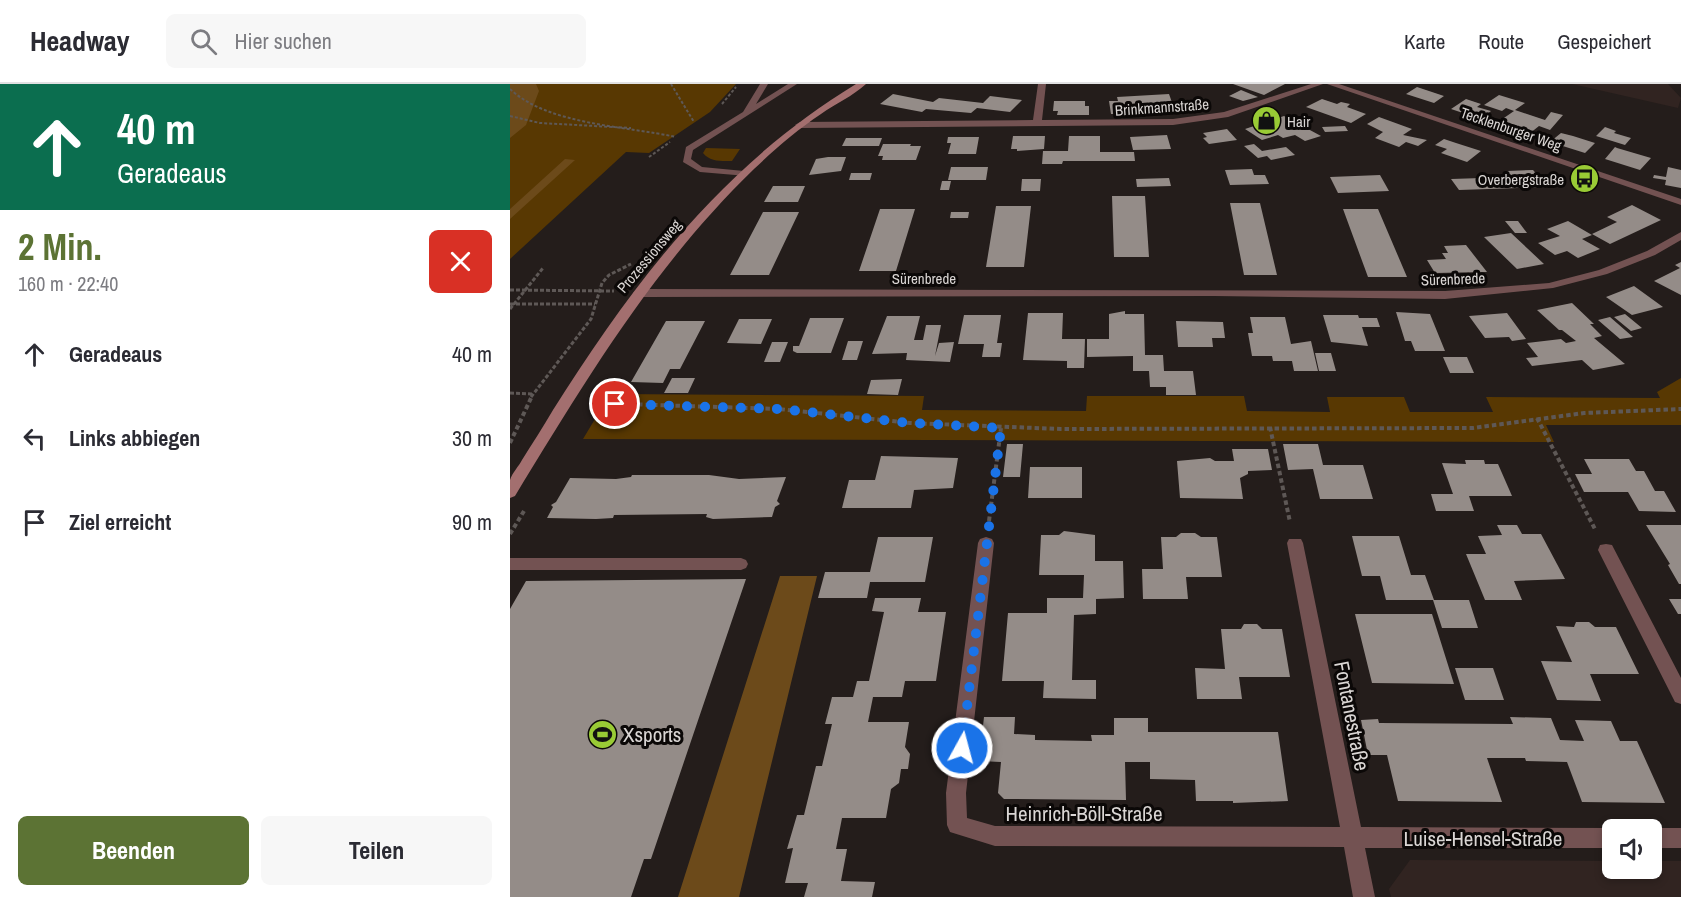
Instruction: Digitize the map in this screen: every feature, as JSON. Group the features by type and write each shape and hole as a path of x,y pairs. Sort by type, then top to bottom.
{"street":[{"name":"Prozessionsweg","path":"510,492 620,319 658,268 744,174 800,126 862,84"},
{"path":"1037,123 1042,84"},
{"name":"Brinkmannstraße","path":"800,126 1140,124 1202,119 1273,101 1319,84"},
{"name":"Tecklenburger Weg","path":"1331,84 1681,202"},
{"name":"Sürenbrede","path":"639,293 1446,295 1549,286 1603,272 1651,253 1681,235"},
{"name":"Heinrich-Böll-Straße","path":"986,543 956,793 957,825 995,836 1353,838"},
{"name":"Fontanestraße","path":"1295,543 1364,897"},
{"path":"1606,550 1681,696"},
{"name":"Luise-Hensel-Straße","path":"1353,838 1602,838"},
{"path":"1662,838 1681,838"}],"lane":[{"path":"746,114 764,84"},
{"path":"744,174 700,169 686,160 689,149 793,84"},
{"path":"510,564 741,564"}],"path":[{"path":"671,84 696,125"},
{"path":"510,89 515,97 561,116 641,128 678,137 649,157"},
{"path":"510,116 540,123 613,129 641,128"},
{"path":"510,309 543,268"},
{"path":"510,290 639,293"},
{"path":"512,304 595,304"},
{"path":"510,393 533,394"},
{"path":"592,403 780,409 910,423 1001,428 1473,428 1584,413 1681,410"},
{"path":"1537,418 1606,550"},
{"path":"1270,427 1295,543"},
{"path":"986,543 1001,428"}],"shaded area":[{"path":"510,84 736,84 710,112 649,153 626,152 510,259"},
{"path":"510,84 536,84 539,91 526,125 510,138"},
{"path":"1572,84 1668,84 1681,98 1678,108"},
{"path":"706,148 740,149 732,161 724,161 706,156 703,153"},
{"path":"565,159 575,160 510,219 510,209"},
{"path":"1681,378 1681,425 1546,425 1554,442 583,439 610,394 924,396 922,410 1086,411 1087,396 1244,396 1247,411 1330,412 1327,397 1404,397 1410,412 1493,412 1486,397 1660,398 1657,392"},
{"path":"780,576 817,576 739,897 678,897"},
{"path":"1410,860 1602,861 1602,879 1662,879 1662,861 1681,861 1681,897 1391,897 1389,889"}],"building":[{"path":"1233,84 1285,84 1264,95"},
{"path":"1417,87 1444,96 1434,103 1406,94"},
{"path":"1241,90 1258,97 1243,101 1229,96"},
{"path":"893,94 933,102 939,98 983,103 990,96 1022,100 1010,112 977,108 971,113 926,109 922,112 880,104"},
{"path":"1169,94 1174,108 1150,109 1151,114 1111,114 1109,101 1118,101 1117,97"},
{"path":"1499,95 1525,103 1515,110 1545,120 1551,112 1563,115 1550,130 1539,126 1529,134 1502,126 1507,122 1501,120 1514,111 1506,108 1502,111 1484,105"},
{"path":"1322,99 1337,104 1341,102 1350,104 1347,107 1366,114 1351,123 1306,107"},
{"path":"1466,99 1481,104 1477,107 1491,111 1481,119 1451,109"},
{"path":"1054,101 1085,101 1085,106 1089,106 1089,115 1057,115 1058,111 1053,111"},
{"path":"1284,116 1321,136 1305,141 1295,135 1283,138 1278,135 1262,140 1245,129"},
{"path":"1379,117 1412,129 1403,135 1427,140 1418,146 1406,142 1399,147 1375,138 1383,132 1367,124"},
{"path":"1345,126 1348,131 1325,132 1322,127"},
{"path":"1605,127 1616,131 1614,133 1631,138 1625,145 1596,136"},
{"path":"1227,129 1237,140 1209,144 1203,138 1207,137 1203,133"},
{"path":"1561,133 1595,143 1585,153 1550,142"},
{"path":"1167,135 1171,149 1133,150 1130,137"},
{"path":"1013,136 1045,136 1044,149 1017,151 1017,149 1011,149"},
{"path":"1069,136 1100,136 1100,152 1134,152 1135,161 1063,161 1062,164 1042,164 1043,151 1068,151"},
{"path":"948,137 979,137 976,154 948,154 951,143 947,143"},
{"path":"846,138 882,138 879,146 842,146"},
{"path":"1444,139 1481,151 1467,162 1441,153 1447,149 1435,145"},
{"path":"883,144 921,146 916,160 882,160 883,156 878,156"},
{"path":"1254,144 1262,151 1286,147 1295,155 1271,160 1267,156 1258,158 1244,146"},
{"path":"1615,147 1651,158 1640,170 1605,159"},
{"path":"846,157 841,171 809,175 816,159"},
{"path":"951,167 988,167 986,180 948,180"},
{"path":"1668,167 1681,170 1681,188 1665,185 1666,180 1653,178 1654,175 1666,177"},
{"path":"1252,169 1254,175 1265,175 1269,184 1230,185 1225,170"},
{"path":"1533,170 1548,187 1459,190 1451,179 1512,177 1507,171"},
{"path":"851,173 872,173 870,180 849,180"},
{"path":"1380,175 1389,191 1338,193 1330,177"},
{"path":"1169,178 1171,186 1137,187 1136,179"},
{"path":"1022,179 1041,179 1040,191 1021,191"},
{"path":"942,181 951,181 949,190 940,190"},
{"path":"773,186 805,186 798,202 764,202"},
{"path":"1112,196 1145,196 1149,257 1114,257"},
{"path":"1230,203 1260,203 1277,275 1244,275"},
{"path":"1632,205 1661,220 1610,244 1592,234 1617,222 1607,217"},
{"path":"996,206 1031,206 1024,267 986,267"},
{"path":"880,209 915,209 896,271 859,271"},
{"path":"1343,209 1378,209 1407,277 1368,277"},
{"path":"763,212 799,212 769,275 730,275"},
{"path":"951,212 969,212 968,218 950,218"},
{"path":"1505,221 1518,221 1527,233 1515,233"},
{"path":"1568,221 1592,235 1582,239 1600,249 1578,258 1567,251 1555,255 1538,243 1560,236 1547,229"},
{"path":"1511,233 1544,264 1517,269 1484,237"},
{"path":"1466,245 1487,272 1435,273 1427,260 1446,259 1442,253 1448,253 1444,246"},
{"path":"1681,262 1681,295 1654,281 1680,268 1675,265"},
{"path":"1634,286 1663,307 1632,315 1606,297"},
{"path":"1572,303 1594,324 1590,324 1602,336 1594,338 1625,364 1593,370 1582,360 1532,366 1526,358 1538,357 1527,343 1561,339 1566,343 1576,341 1559,330 1537,310"},
{"path":"1125,311 1125,314 1144,314 1145,355 1163,355 1164,371 1193,371 1196,395 1166,395 1166,387 1150,387 1149,371 1133,371 1133,356 1087,357 1087,339 1109,339 1109,314"},
{"path":"1396,312 1430,314 1445,351 1415,351 1411,341 1405,341"},
{"path":"1028,313 1063,313 1062,339 1085,339 1084,368 1067,368 1067,361 1023,360"},
{"path":"1507,313 1526,339 1512,341 1509,337 1485,338 1469,316"},
{"path":"1625,314 1642,328 1631,331 1614,317"},
{"path":"964,315 1001,315 997,343 1002,343 1000,357 982,357 984,344 958,344"},
{"path":"1323,315 1358,315 1359,318 1377,318 1380,327 1362,327 1368,346 1331,342"},
{"path":"887,316 920,316 914,340 923,340 926,325 941,325 935,356 939,343 954,342 950,362 906,360 907,353 872,354"},
{"path":"1250,317 1285,317 1291,344 1311,341 1318,371 1294,371 1292,361 1273,361 1272,356 1252,356 1248,333 1253,333"},
{"path":"1610,317 1633,337 1620,339 1598,320"},
{"path":"810,318 844,318 831,353 793,351 793,346 799,346"},
{"path":"739,319 772,319 761,344 727,343"},
{"path":"666,321 705,321 680,369 670,369 663,383 631,382"},
{"path":"1176,321 1223,322 1225,338 1212,338 1213,347 1178,347"},
{"path":"848,341 863,341 857,360 842,360"},
{"path":"772,342 788,342 780,362 764,362"},
{"path":"1315,353 1331,353 1336,371 1319,371"},
{"path":"1443,357 1467,357 1474,373 1450,373"},
{"path":"672,378 695,378 688,393 664,393"},
{"path":"902,379 898,395 867,394 871,380"},
{"path":"1007,444 1023,444 1020,477 1003,477"},
{"path":"1283,444 1318,444 1323,465 1363,465 1373,499 1320,499 1313,469 1288,470"},
{"path":"1232,449 1268,449 1272,470 1248,471 1248,474 1240,478 1243,499 1180,498 1177,461 1210,458 1215,461 1234,461"},
{"path":"881,456 958,458 953,488 914,490 911,508 842,508 849,480 875,480"},
{"path":"1584,459 1629,459 1636,471 1644,471 1655,491 1664,491 1676,512 1639,511 1628,492 1584,492 1575,474 1592,474"},
{"path":"1465,460 1484,460 1485,464 1498,464 1512,496 1469,496 1474,511 1436,511 1431,494 1453,494 1442,463 1466,464"},
{"path":"1030,467 1082,467 1082,498 1028,498"},
{"path":"632,475 709,475 739,479 786,477 777,501 780,504 775,507 772,517 713,519 706,517 707,514 614,515 613,518 596,519 547,518 553,507 551,505 556,502 570,478 616,479"},
{"path":"1497,525 1517,525 1522,534 1541,534 1565,579 1514,581 1522,600 1485,600 1466,554 1486,554 1478,536 1502,535"},
{"path":"1646,525 1681,525 1681,584 1679,584 1668,565 1670,564"},
{"path":"1064,531 1095,535 1095,561 1123,561 1124,598 1096,599 1096,614 1074,615 1072,680 1096,680 1096,699 1043,698 1044,681 1002,681 1008,613 1047,613 1047,598 1083,598 1084,575 1039,575 1041,535 1059,535"},
{"path":"1181,533 1217,537 1222,577 1186,577 1188,599 1143,599 1142,569 1163,569 1161,537 1176,537"},
{"path":"1352,536 1399,536 1411,575 1425,575 1434,600 1386,600 1380,576 1362,576"},
{"path":"878,537 933,537 925,582 870,582 867,598 818,598 825,572 870,572"},
{"name":"Xsports","path":"746,579 651,859 644,859 631,897 510,897 510,609 526,581"},
{"path":"875,598 921,598 918,612 946,612 936,681 905,681 902,697 873,697 868,722 909,722 905,747 910,754 908,769 901,769 899,783 891,789 886,818 842,818 836,849 847,849 841,881 875,882 872,897 804,897 808,883 785,883 793,848 787,849 797,815 804,815 816,766 822,766 832,724 825,724 832,697 853,697 857,681 869,681 884,612 872,611"},
{"path":"1669,599 1681,599 1681,614 1678,614"},
{"path":"1433,600 1469,600 1478,628 1442,628"},
{"path":"1355,614 1432,614 1454,684 1372,683"},
{"path":"1576,622 1589,622 1595,627 1616,627 1639,674 1590,674 1601,701 1557,700 1541,661 1572,662 1556,626 1574,627"},
{"path":"1244,624 1257,624 1262,629 1282,629 1290,677 1239,677 1242,699 1197,699 1195,668 1225,669 1221,629 1241,629"},
{"path":"1455,668 1493,668 1504,700 1465,700"},
{"path":"984,717 1015,717 1014,734 1035,735 1035,740 1092,741 1091,735 1114,735 1114,718 1148,718 1148,732 1278,732 1288,801 1233,803 1233,801 1196,801 1195,780 1150,779 1150,762 1125,762 1126,800 1004,799 998,793 1001,762 979,761"},
{"path":"1510,717 1551,718 1560,740 1584,741 1575,720 1611,721 1620,741 1637,741 1665,803 1582,802 1567,762 1526,761 1525,758 1487,758 1502,802 1398,801 1387,755 1368,755 1361,720 1378,719 1379,723 1513,724"}],"place":[{"name":"Hair","path":"1266,121"},
{"name":"Overbergstraße","path":"1585,179"},
{"name":"Xsports","path":"602,734"}],"route":[{"path":"615,404 780,409 910,423 1001,428 962,748"}]}
